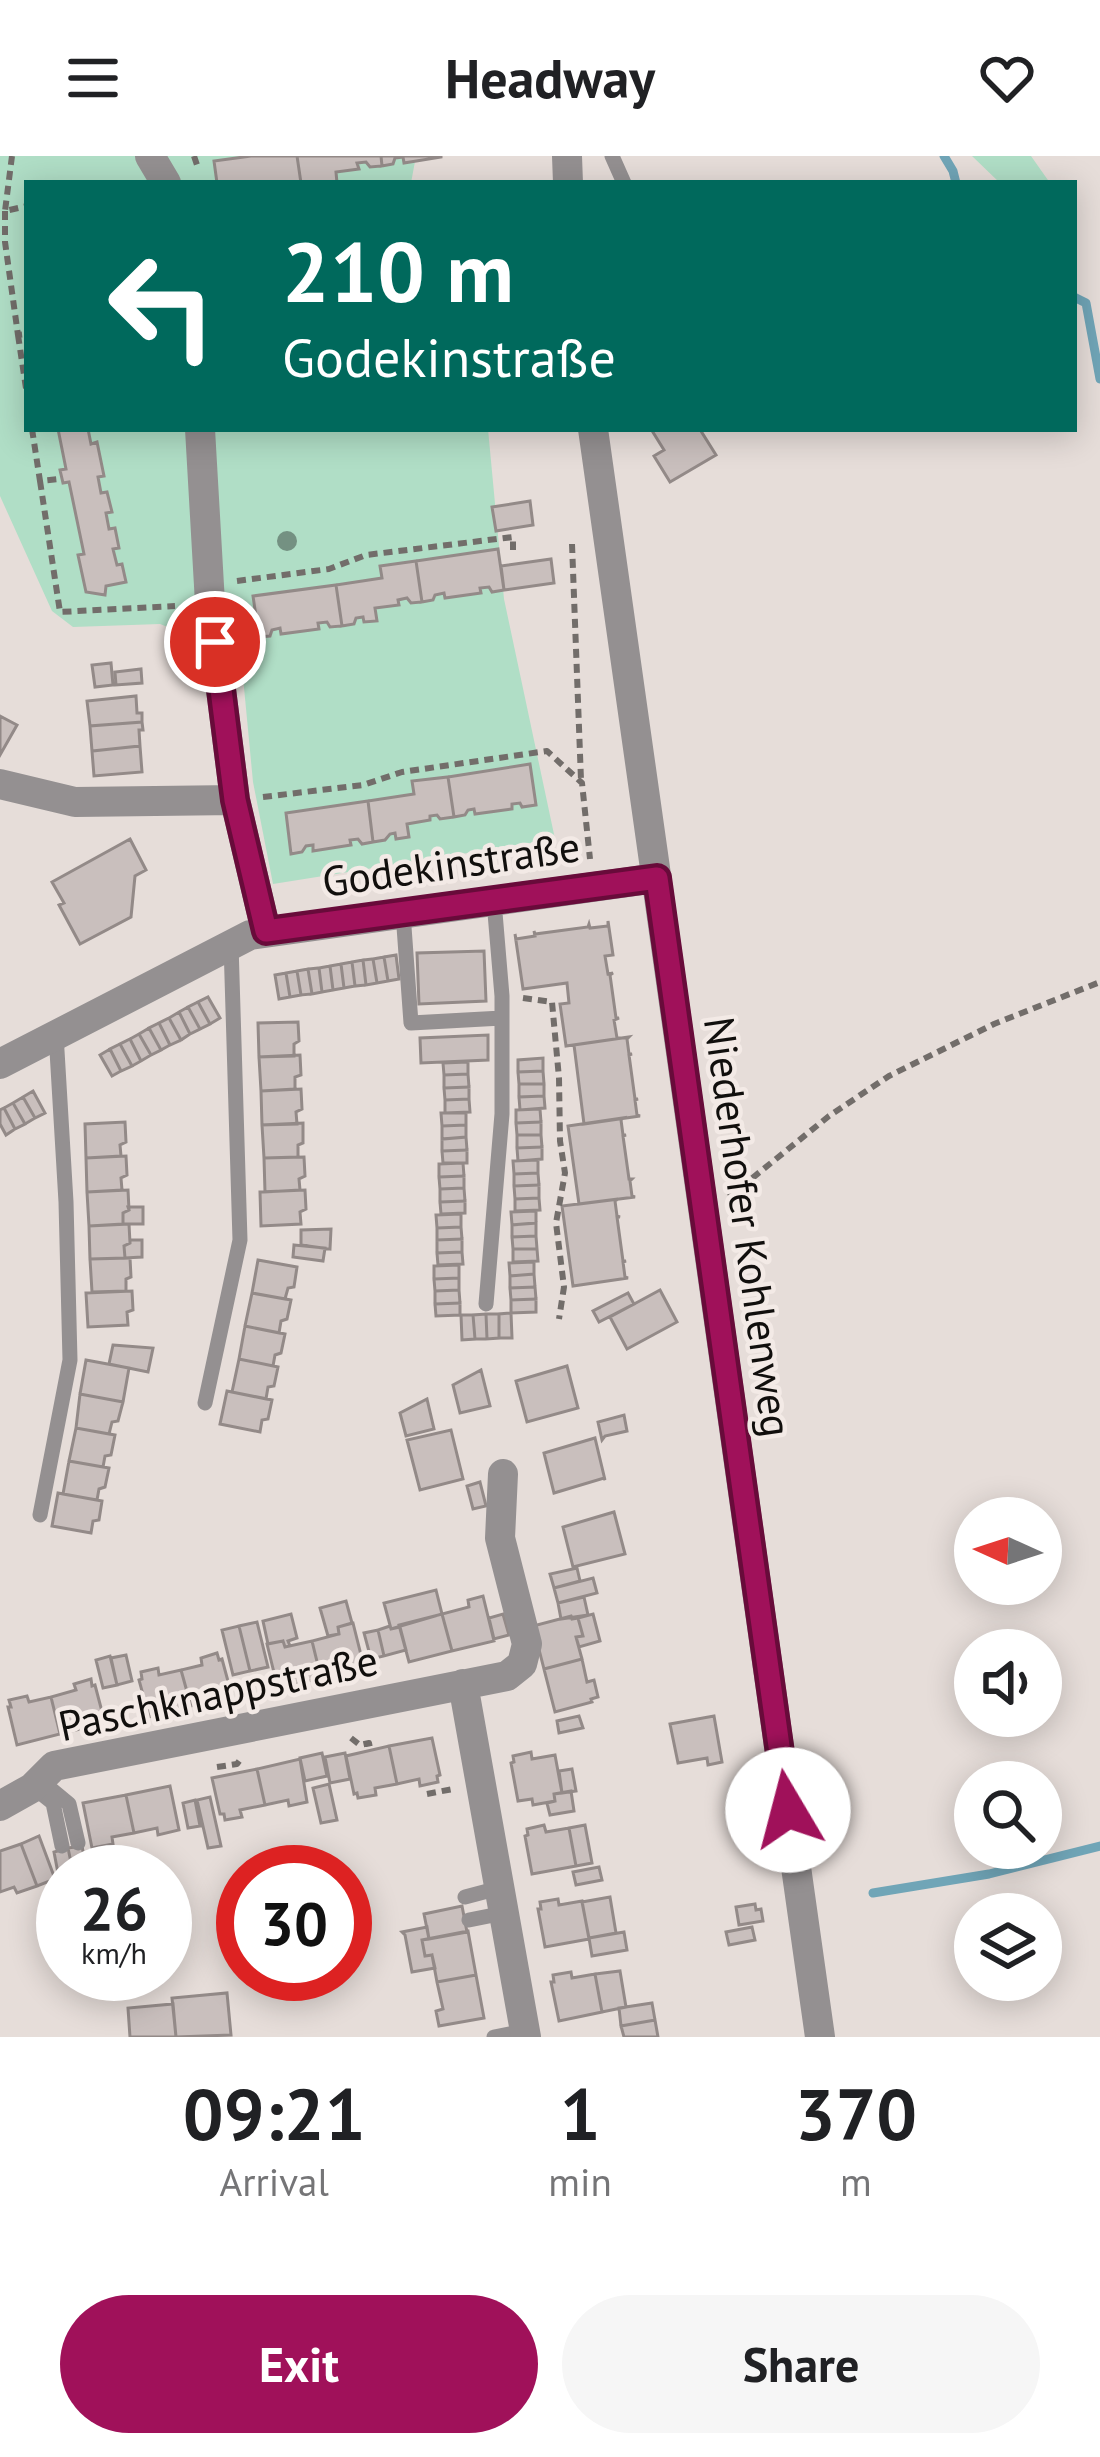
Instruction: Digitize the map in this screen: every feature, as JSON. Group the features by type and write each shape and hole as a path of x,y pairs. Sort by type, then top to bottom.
{"street":[{"path":"200,432 209,584 235,800 266,931"},
{"name":"Niederhofer Kohlenweg","path":"593,432 820,2037"},
{"path":"0,784 75,802 235,800"},
{"name":"Godekinstraße","path":"0,1064 250,934 657,878"},
{"name":"Paschknappstraße","path":"0,1806 36,1784 54,1766 507,1676 523,1664 527,1644 500,1538 503,1474"},
{"path":"464,1684 502,1901 515,2035"}],"lane":[{"path":"486,1304 502,1114 502,996 494,901"},
{"path":"403,913 411,1023 502,1018"},
{"path":"205,1403 241,1240 231,944"},
{"path":"40,1515 70,1360 56,1034"},
{"path":"36,1784 53,1804 70,1844"},
{"path":"465,1897 502,1901"},
{"path":"469,1920 502,1901"}],"path":[{"path":"12,156 5,242 22,334"},
{"path":"5,211 24,207"},
{"path":"32,432 60,612 175,606"},
{"path":"40,481 59,478"},
{"path":"209,584 329,569 366,555 455,542 513,537 513,550"},
{"path":"572,544 581,783 593,887"},
{"path":"235,800 363,785 402,772 547,751 581,783"},
{"path":"317,791 319,801"},
{"path":"704,1218 829,1116 889,1076 994,1024 1100,982"},
{"path":"502,996 552,1002 565,1173 556,1223 564,1287 560,1319"}],"green space":[{"path":"0,156 416,156 412,180 24,180 24,432 488,432 504,599 555,839 273,884 253,782 241,656 160,624 73,627 52,611 0,496"},
{"path":"972,156 1031,156 1048,180 997,180"}],"building":[{"path":"297,156 301,180 217,180 214,161"},
{"path":"297,156 381,156 382,166 357,163 359,169 336,172 337,180 301,180"},
{"path":"381,156 441,157 404,163 403,157 395,158 393,164 382,166"},
{"path":"59,432 89,432 91,444 97,442 104,476 98,477 101,493 107,492 112,512 106,513 109,529 115,528 119,548 113,549 126,582 106,586 105,595 86,592 78,555 84,554 69,482 63,483 60,470 66,469"},
{"path":"653,432 702,432 716,455 670,482 654,456 664,450"},
{"path":"530,501 533,525 496,531 492,507"},
{"path":"498,549 504,590 480,588 481,593 445,598 444,593 422,602 416,561"},
{"path":"551,559 554,583 504,590 501,566"},
{"path":"416,561 422,602 398,600 399,605 375,608 377,621 356,618 354,624 342,626 336,585 382,578 380,566"},
{"path":"336,585 342,626 318,623 319,629 281,634 280,628 259,637 253,596"},
{"path":"111,663 113,685 95,687 92,665"},
{"path":"141,669 142,683 116,685 115,672"},
{"path":"136,696 142,722 90,726 87,701"},
{"path":"0,716 17,725 0,755"},
{"path":"142,722 140,746 92,751 90,726"},
{"path":"140,746 142,772 94,776 92,751"},
{"path":"530,764 536,805 512,804 512,809 475,814 474,809 454,817 448,777"},
{"path":"448,777 454,817 430,816 430,820 407,824 409,837 396,839 395,833 373,842 368,801 414,794 412,781"},
{"path":"368,801 373,842 350,840 351,845 313,851 313,845 306,846 291,854 286,813"},
{"path":"130,839 146,870 135,876 131,917 80,944 52,882"},
{"path":"608,921 613,955 605,956 608,974 613,973 617,1038 622,1038 566,1046 560,1004 569,1003 567,983 523,989 515,934 516,939 535,936 534,931 608,926"},
{"path":"484,951 486,1001 419,1004 417,953"},
{"path":"396,955 399,979 388,981 384,957"},
{"path":"384,957 388,981 377,983 373,959"},
{"path":"373,959 377,983 366,985 363,960"},
{"path":"363,960 366,985 355,986 352,962"},
{"path":"352,962 355,986 344,988 341,964"},
{"path":"341,964 344,988 333,990 330,966"},
{"path":"330,966 333,990 322,992 319,968"},
{"path":"319,968 322,992 312,994 308,969"},
{"path":"308,969 312,994 301,995 297,971"},
{"path":"297,971 301,995 290,997 286,973"},
{"path":"286,973 290,997 279,999 275,975"},
{"path":"208,997 220,1018 210,1024 198,1002"},
{"path":"198,1002 210,1024 200,1029 188,1007"},
{"path":"188,1007 200,1029 190,1034 179,1012"},
{"path":"179,1012 190,1034 181,1040 169,1018"},
{"path":"169,1018 181,1040 170,1045 159,1023"},
{"path":"298,1022 294,1056 259,1057 258,1023"},
{"path":"159,1023 170,1045 161,1050 149,1028"},
{"path":"149,1028 161,1050 151,1055 139,1034"},
{"path":"139,1034 151,1055 141,1061 130,1039"},
{"path":"488,1035 488,1060 421,1063 420,1038"},
{"path":"629,1037 640,1116 584,1124 574,1045"},
{"path":"130,1039 141,1061 132,1066 120,1044"},
{"path":"120,1044 132,1066 121,1071 110,1049"},
{"path":"110,1049 121,1071 112,1076 100,1055"},
{"path":"300,1055 301,1075 295,1077 295,1089 261,1091 259,1057"},
{"path":"543,1058 543,1071 518,1072 518,1060"},
{"path":"468,1062 468,1074 444,1075 443,1063"},
{"path":"543,1071 544,1084 519,1084 518,1072"},
{"path":"468,1074 469,1087 444,1088 444,1075"},
{"path":"519,1084 544,1084 544,1096 519,1097"},
{"path":"469,1087 469,1099 445,1100 444,1088"},
{"path":"301,1089 297,1124 262,1125 261,1091"},
{"path":"33,1091 45,1113 35,1118 23,1097"},
{"path":"544,1096 545,1108 520,1110 519,1097"},
{"path":"23,1097 35,1118 25,1124 13,1103"},
{"path":"469,1099 470,1112 445,1113 445,1100"},
{"path":"13,1103 25,1124 15,1129 4,1108"},
{"path":"4,1108 15,1129 6,1135 0,1124"},
{"path":"540,1109 541,1122 516,1123 516,1110"},
{"path":"441,1113 466,1113 466,1125 442,1126"},
{"path":"623,1118 635,1197 579,1204 568,1126"},
{"path":"125,1122 121,1156 86,1158 85,1124"},
{"path":"541,1122 541,1135 517,1135 516,1123"},
{"path":"303,1123 298,1157 264,1158 262,1125"},
{"path":"466,1125 466,1137 442,1139 442,1126"},
{"path":"517,1135 541,1135 542,1147 517,1148"},
{"path":"466,1137 467,1150 442,1151 442,1139"},
{"path":"542,1147 542,1159 518,1161 517,1148"},
{"path":"467,1150 467,1163 443,1163 442,1151"},
{"path":"126,1156 122,1190 87,1192 86,1158"},
{"path":"304,1157 300,1190 265,1192 264,1158"},
{"path":"538,1160 538,1173 514,1174 513,1161"},
{"path":"463,1163 464,1176 439,1177 439,1164"},
{"path":"538,1173 539,1185 514,1186 514,1174"},
{"path":"464,1176 464,1188 440,1189 439,1177"},
{"path":"539,1185 539,1198 515,1199 514,1186"},
{"path":"464,1188 465,1201 440,1202 440,1189"},
{"path":"128,1190 129,1210 123,1213 123,1224 89,1226 87,1192"},
{"path":"305,1190 301,1224 261,1226 260,1192"},
{"path":"539,1198 540,1210 515,1211 515,1199"},
{"path":"618,1199 628,1278 573,1286 562,1206"},
{"path":"465,1201 465,1213 441,1214 440,1202"},
{"path":"128,1207 143,1207 143,1224 123,1224"},
{"path":"536,1211 536,1223 512,1225 511,1212"},
{"path":"461,1214 461,1227 437,1228 436,1215"},
{"path":"536,1223 536,1236 512,1237 512,1225"},
{"path":"129,1224 125,1258 90,1259 89,1226"},
{"path":"461,1227 462,1239 437,1240 437,1228"},
{"path":"331,1229 330,1249 301,1245 301,1230"},
{"path":"536,1236 537,1249 513,1249 512,1237"},
{"path":"462,1239 462,1252 437,1253 437,1240"},
{"path":"130,1240 142,1240 142,1257 125,1258 124,1246"},
{"path":"294,1245 325,1248 323,1261 293,1257"},
{"path":"513,1249 537,1249 538,1261 513,1262"},
{"path":"462,1252 463,1264 438,1265 437,1253"},
{"path":"130,1258 126,1291 92,1292 90,1259"},
{"path":"258,1260 297,1267 294,1287 288,1288 285,1299 252,1293"},
{"path":"534,1262 534,1274 510,1276 509,1263"},
{"path":"459,1265 459,1278 434,1279 434,1266"},
{"path":"534,1274 535,1287 510,1288 510,1276"},
{"path":"459,1278 459,1290 435,1291 434,1279"},
{"path":"535,1287 536,1299 511,1300 510,1288"},
{"path":"459,1290 460,1303 435,1304 435,1291"},
{"path":"660,1290 677,1322 627,1349 610,1317"},
{"path":"132,1291 128,1325 88,1327 86,1293"},
{"path":"252,1293 291,1300 279,1333 245,1326"},
{"path":"628,1293 634,1304 599,1322 593,1311"},
{"path":"536,1299 536,1312 511,1313 511,1300"},
{"path":"460,1303 460,1315 436,1316 435,1304"},
{"path":"511,1313 512,1338 499,1338 499,1314"},
{"path":"486,1314 499,1314 499,1338 487,1339"},
{"path":"486,1314 487,1339 475,1339 473,1315"},
{"path":"461,1315 473,1315 475,1339 462,1340"},
{"path":"245,1326 285,1334 273,1366 239,1359"},
{"path":"113,1345 153,1348 148,1372 109,1364"},
{"path":"239,1359 278,1367 266,1399 232,1392"},
{"path":"86,1360 129,1368 123,1402 80,1394"},
{"path":"567,1366 578,1408 527,1422 516,1381"},
{"path":"481,1370 490,1406 460,1413 453,1385"},
{"path":"227,1391 272,1400 260,1432 220,1424"},
{"path":"80,1394 123,1402 109,1434 76,1428"},
{"path":"427,1399 434,1429 406,1436 400,1413"},
{"path":"624,1415 627,1431 602,1440 598,1422"},
{"path":"76,1428 115,1435 103,1467 69,1461"},
{"path":"451,1430 463,1479 420,1490 407,1440"},
{"path":"595,1438 605,1480 554,1493 544,1453"},
{"path":"69,1461 109,1468 97,1500 63,1494"},
{"path":"480,1482 486,1506 473,1509 467,1486"},
{"path":"58,1493 102,1501 91,1533 52,1526"},
{"path":"614,1512 625,1554 573,1567 563,1527"},
{"path":"577,1568 580,1581 554,1588 550,1574"},
{"path":"593,1578 597,1593 558,1603 554,1588"},
{"path":"436,1590 442,1614 391,1629 384,1603"},
{"path":"483,1596 494,1641 452,1651 442,1614 469,1607 468,1600"},
{"path":"584,1597 588,1615 561,1619 558,1603"},
{"path":"346,1601 352,1623 328,1636 320,1608"},
{"path":"291,1614 297,1638 288,1641 290,1646 285,1647 283,1641 268,1644 263,1621"},
{"path":"442,1614 452,1651 409,1662 399,1625"},
{"path":"503,1614 509,1635 494,1639 489,1618"},
{"path":"593,1614 600,1641 579,1647 576,1637 583,1636 578,1618"},
{"path":"578,1618 583,1636 576,1637 582,1659 544,1669 533,1626"},
{"path":"257,1622 268,1667 250,1671 239,1626"},
{"path":"353,1623 364,1667 321,1678 312,1641 339,1634 338,1627"},
{"path":"239,1626 250,1671 233,1675 222,1630"},
{"path":"400,1627 406,1650 384,1656 378,1630"},
{"path":"378,1630 384,1656 371,1659 364,1633"},
{"path":"283,1641 285,1647 312,1641 321,1678 278,1689 267,1644"},
{"path":"217,1653 232,1696 191,1706 181,1670 202,1665 201,1658"},
{"path":"126,1655 132,1681 117,1685 111,1658"},
{"path":"110,1656 117,1685 103,1688 96,1660"},
{"path":"582,1659 587,1682 594,1680 598,1697 555,1712 544,1669"},
{"path":"158,1668 159,1675 181,1670 191,1706 149,1717 139,1680 141,1672"},
{"path":"91,1679 105,1723 60,1734 51,1697 76,1690 74,1684"},
{"path":"27,1696 29,1702 51,1697 60,1734 17,1745 9,1700"},
{"path":"579,1716 583,1728 559,1733 557,1721"},
{"path":"714,1716 722,1762 708,1765 707,1758 678,1763 670,1724"},
{"path":"432,1738 438,1782 420,1786 419,1779 397,1784 389,1746"},
{"path":"389,1746 397,1784 375,1788 376,1795 358,1798 346,1756"},
{"path":"531,1752 532,1759 555,1755 562,1793 554,1794 555,1801 533,1805 532,1799 518,1801 511,1763 513,1756"},
{"path":"322,1753 327,1776 305,1781 300,1758"},
{"path":"345,1753 350,1779 330,1783 325,1757"},
{"path":"300,1759 307,1802 265,1805 257,1769"},
{"path":"257,1769 265,1805 240,1810 242,1817 225,1820 212,1778"},
{"path":"572,1769 576,1791 562,1793 559,1771"},
{"path":"329,1784 337,1820 321,1823 313,1788"},
{"path":"170,1786 179,1830 134,1833 126,1795"},
{"path":"571,1791 574,1811 550,1815 547,1803 555,1801 554,1794"},
{"path":"126,1795 134,1833 112,1837 113,1844 91,1845 83,1803"},
{"path":"210,1797 221,1845 208,1848 197,1800"},
{"path":"195,1800 200,1826 188,1828 183,1803"},
{"path":"544,1825 546,1832 569,1828 576,1866 532,1874 525,1836 527,1829"},
{"path":"585,1825 592,1863 576,1866 569,1828"},
{"path":"39,1836 42,1845 36,1845 36,1883 21,1844"},
{"path":"21,1844 36,1886 17,1893 14,1887 0,1892 0,1851"},
{"path":"599,1867 602,1880 576,1885 573,1872"},
{"path":"610,1897 616,1933 589,1938 582,1902"},
{"path":"558,1899 559,1905 582,1901 589,1939 545,1947 538,1909 540,1902"},
{"path":"755,1904 763,1921 739,1925 736,1907"},
{"path":"462,1906 467,1932 429,1939 424,1914"},
{"path":"427,1927 429,1939 422,1940 425,1956 432,1955 435,1968 412,1972 402,1932"},
{"path":"752,1927 755,1940 729,1945 726,1932"},
{"path":"468,1931 476,1975 437,1982 432,1955 425,1956 422,1940"},
{"path":"624,1932 627,1950 592,1956 589,1938"},
{"path":"620,1971 626,2007 602,2012 595,1974"},
{"path":"571,1972 572,1978 595,1974 602,2012 559,2021 551,1982 553,1975"},
{"path":"476,1975 484,2018 439,2026 436,2011 443,2009 437,1982"},
{"path":"216,1994 216,2001 228,2001 231,2035 176,2037 172,2001 192,2001 192,1996"},
{"path":"652,2003 655,2020 621,2026 619,2008"},
{"path":"173,2004 176,2037 130,2037 128,2008"},
{"path":"655,2020 658,2037 624,2037 621,2026"}],"waterway":[{"path":"944,156 955,180"},
{"path":"1077,298 1086,303 1100,379"},
{"path":"873,1893 989,1874 1100,1846"}],"route":[{"path":"215,642 235,800 266,931 657,878 788,1810"}]}
